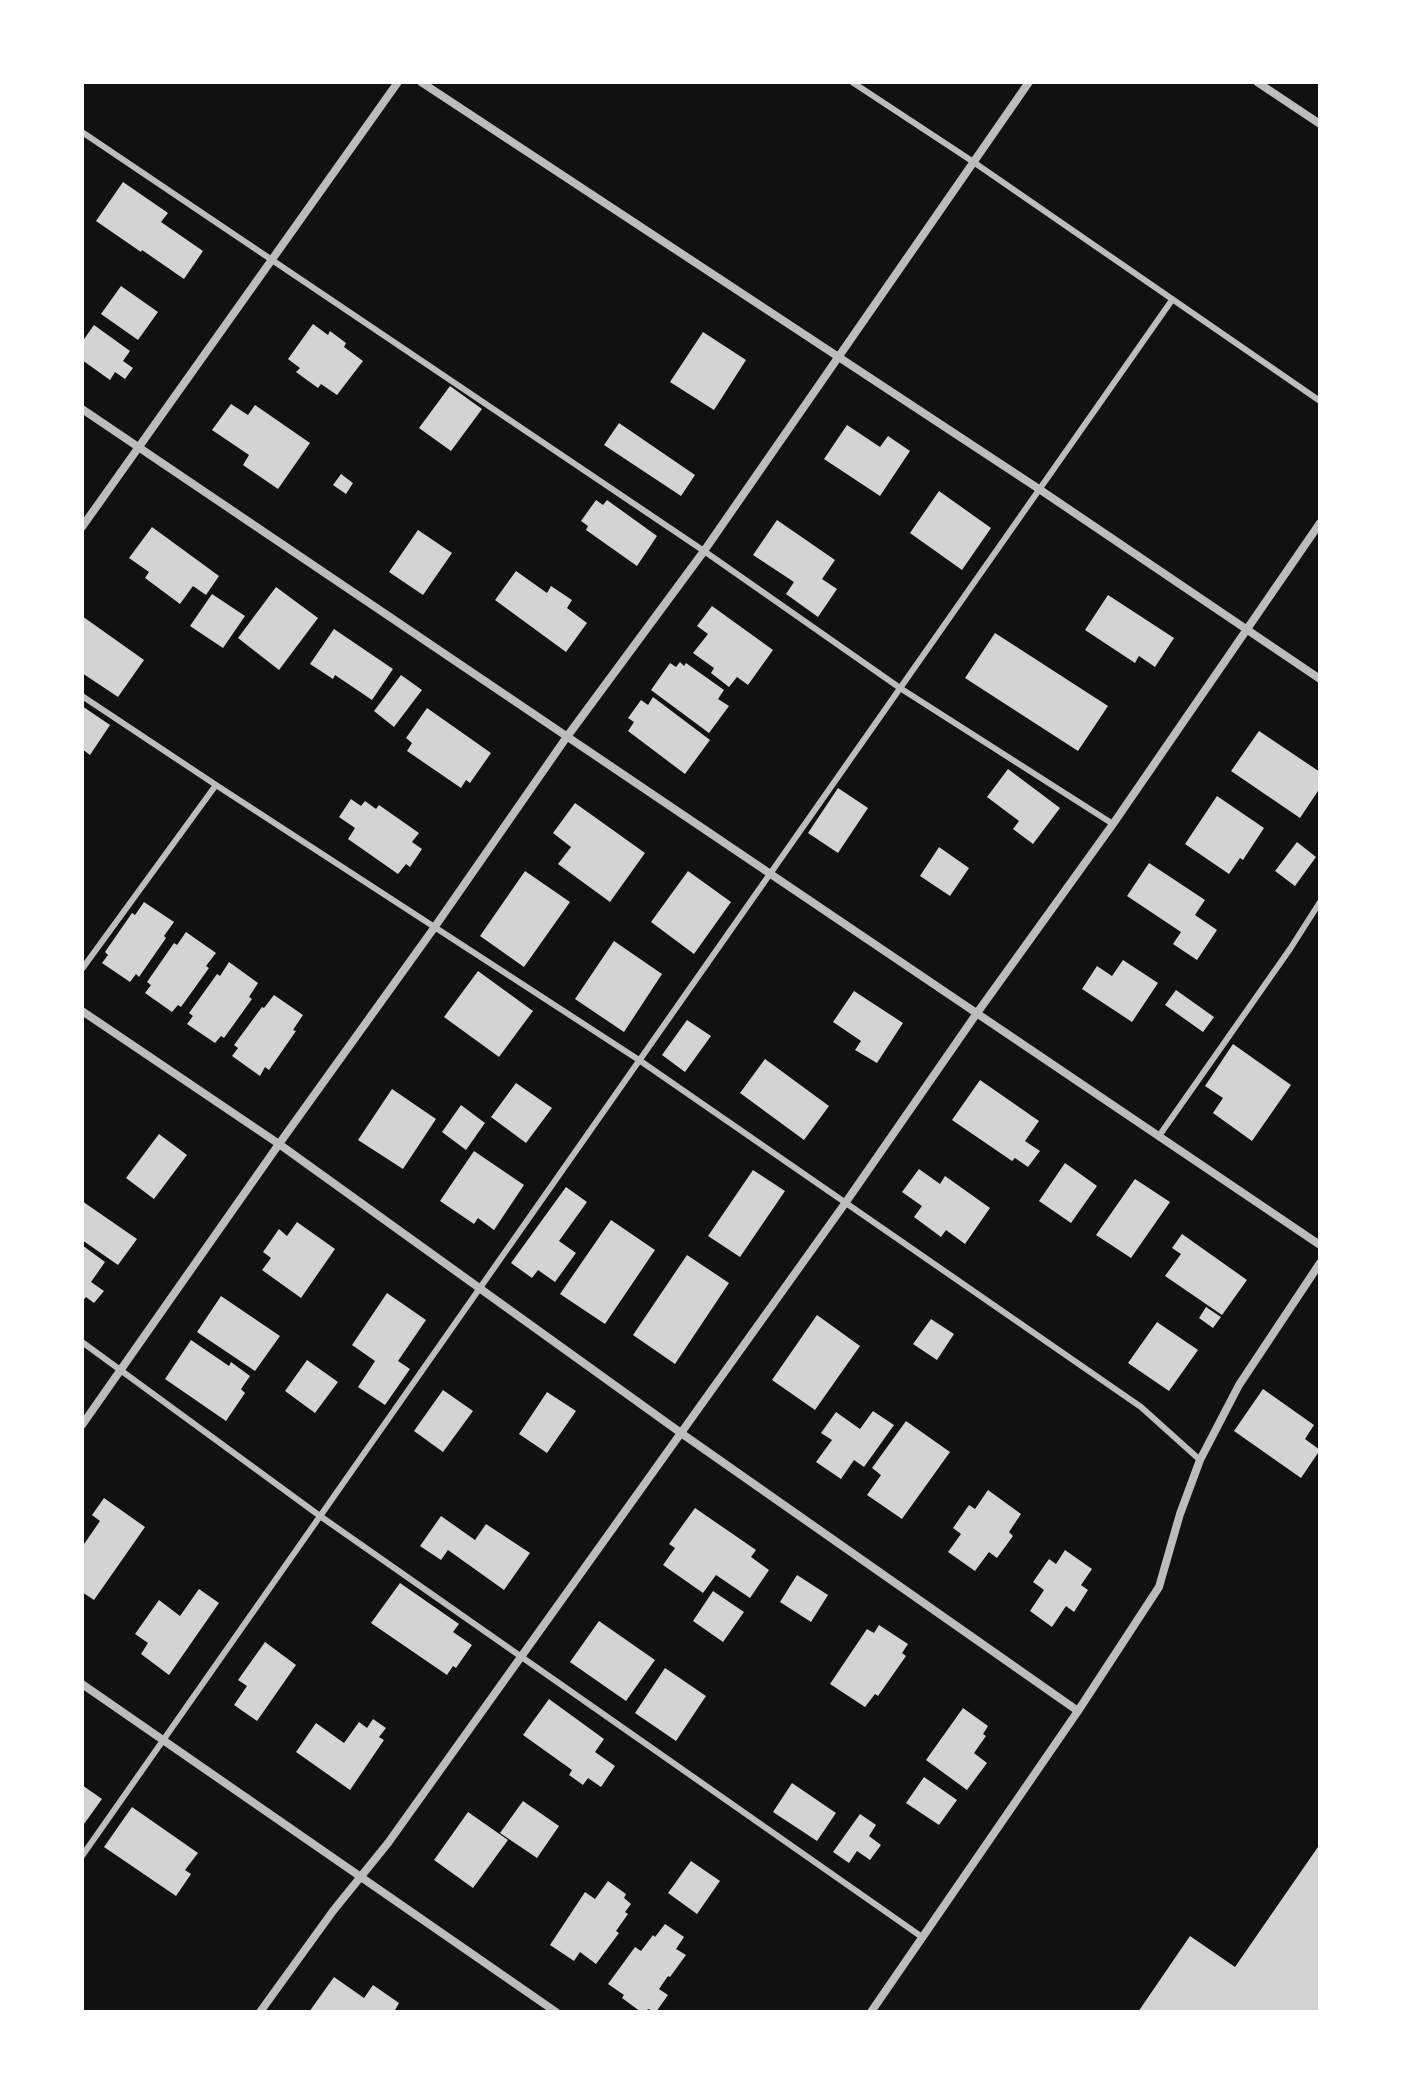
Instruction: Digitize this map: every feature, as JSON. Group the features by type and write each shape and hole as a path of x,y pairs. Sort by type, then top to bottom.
{"street":[{"path":"82,527 398,82"},
{"path":"421,82 1039,489 1320,679"},
{"path":"82,1425 566,738 704,551 1029,82"},
{"path":"1257,82 1320,124"},
{"path":"82,409 1320,1245"},
{"path":"260,2012 388,1843 846,1202 1113,824 1320,523"},
{"path":"82,1011 279,1144 681,1433 1078,1711"},
{"path":"871,2012 1078,1711 1159,1587 1180,1514 1200,1460 1239,1385 1320,1263"},
{"path":"82,1684 556,2012"}],"lane":[{"path":"852,82 1320,401"},
{"path":"82,132 704,551 900,688 1113,824"},
{"path":"82,1856 1172,300"},
{"path":"82,696 639,1060 1141,1407 1200,1460"},
{"path":"82,969 216,785"},
{"path":"1159,1136 1282,962 1320,902"},
{"path":"82,1342 320,1516 922,1937"}],"building":[{"path":"123,182 168,213 161,222 203,251 184,279 96,221"},
{"path":"121,286 158,312 138,340 101,314"},
{"path":"313,324 328,335 330,331 346,343 344,347 363,361 337,395 321,384 318,388 296,372 300,368 288,359"},
{"path":"94,325 130,351 123,361 133,368 125,379 115,372 110,380 82,360 82,342"},
{"path":"703,332 746,360 714,410 670,382"},
{"path":"450,386 482,409 451,451 419,428"},
{"path":"231,404 248,415 255,405 310,443 278,489 243,465 249,455 212,430"},
{"path":"619,423 695,475 681,496 604,445"},
{"path":"847,425 880,447 888,436 910,451 880,496 824,459"},
{"path":"341,474 353,483 346,494 333,485"},
{"path":"939,491 991,528 962,570 910,533"},
{"path":"596,500 603,505 607,500 657,536 637,566 586,530 588,526 581,521"},
{"path":"777,520 835,560 822,579 837,589 818,617 786,594 794,582 753,555"},
{"path":"152,527 219,576 206,595 193,586 180,604 145,578 149,572 129,558"},
{"path":"418,530 452,553 423,595 389,572"},
{"path":"516,571 547,593 551,586 572,600 567,608 587,623 566,652 495,600"},
{"path":"276,587 318,618 279,670 238,638"},
{"path":"212,594 245,616 223,648 190,626"},
{"path":"1108,595 1174,638 1155,667 1139,656 1135,663 1085,630"},
{"path":"712,606 773,650 748,685 737,677 729,687 711,673 714,668 693,653 708,634 697,626"},
{"path":"82,616 144,660 118,697 82,673"},
{"path":"334,629 393,669 372,700 335,675 333,679 310,664"},
{"path":"995,633 1108,706 1078,751 965,678"},
{"path":"680,662 724,690 718,699 729,706 709,733 651,690 670,663 676,667"},
{"path":"401,675 422,690 394,727 374,711"},
{"path":"653,697 710,740 685,774 628,731 634,722 628,718 641,700 648,705"},
{"path":"82,706 110,725 90,755 82,749"},
{"path":"427,708 491,753 470,783 466,780 461,788 407,751 412,743 406,738"},
{"path":"1259,731 1320,772 1320,788 1300,818 1231,771"},
{"path":"1008,769 1060,808 1033,844 1013,829 1019,821 987,797"},
{"path":"838,788 868,808 838,853 808,833"},
{"path":"1217,796 1264,828 1243,860 1240,858 1229,874 1185,844"},
{"path":"351,799 361,806 365,801 376,809 379,805 419,833 412,842 422,849 410,867 406,864 398,874 348,839 355,828 339,817"},
{"path":"575,803 645,853 610,902 558,864 571,847 553,833"},
{"path":"1297,842 1316,857 1295,886 1275,871"},
{"path":"939,847 969,868 950,896 920,876"},
{"path":"1149,863 1205,900 1195,915 1217,930 1197,960 1173,944 1181,932 1127,896"},
{"path":"525,871 570,902 524,967 480,936"},
{"path":"688,871 731,902 694,954 651,922"},
{"path":"144,902 174,922 139,977 136,974 130,982 102,963 108,955 105,952 132,913 135,915"},
{"path":"186,932 216,953 181,1007 178,1005 172,1012 145,993 151,985 147,982 174,943 177,945"},
{"path":"614,941 662,974 624,1032 575,999"},
{"path":"1123,960 1158,983 1132,1022 1082,989 1097,966 1112,976"},
{"path":"229,962 258,983 249,997 252,999 224,1038 221,1036 215,1043 187,1024 193,1016 189,1013"},
{"path":"478,971 533,1011 499,1057 444,1017"},
{"path":"1176,990 1214,1017 1203,1032 1165,1005"},
{"path":"854,991 903,1023 877,1063 855,1050 861,1041 833,1022"},
{"path":"274,995 303,1015 293,1030 296,1031 269,1070 265,1067 260,1076 232,1056 238,1048 234,1045"},
{"path":"687,1020 711,1036 685,1072 662,1055"},
{"path":"1233,1044 1291,1085 1252,1141 1213,1113 1223,1098 1205,1086"},
{"path":"765,1059 829,1106 804,1140 740,1093"},
{"path":"980,1080 1039,1121 1025,1141 1040,1151 1028,1167 1015,1158 1012,1161 952,1120"},
{"path":"516,1083 552,1108 526,1143 491,1117"},
{"path":"392,1089 436,1119 403,1169 358,1140"},
{"path":"461,1105 485,1123 466,1150 442,1132"},
{"path":"159,1134 187,1155 154,1199 126,1178"},
{"path":"474,1151 524,1185 494,1230 478,1218 474,1224 440,1201"},
{"path":"1065,1163 1097,1186 1071,1223 1039,1201"},
{"path":"919,1169 940,1184 945,1176 990,1208 965,1244 946,1230 941,1237 914,1217 922,1206 902,1192"},
{"path":"753,1170 785,1191 740,1257 708,1236"},
{"path":"1135,1179 1170,1202 1131,1258 1096,1235"},
{"path":"566,1187 587,1202 559,1241 576,1253 555,1282 538,1270 532,1278 511,1263"},
{"path":"82,1201 137,1239 118,1265 82,1240"},
{"path":"611,1220 655,1250 605,1324 560,1294"},
{"path":"297,1222 335,1249 301,1298 262,1270 271,1258 263,1252 279,1229 287,1236"},
{"path":"1182,1234 1247,1280 1222,1315 1165,1276 1181,1254 1172,1248"},
{"path":"82,1245 105,1262 91,1282 104,1291 94,1303 86,1297 82,1302"},
{"path":"687,1255 729,1283 675,1364 633,1335"},
{"path":"387,1293 426,1320 398,1361 410,1369 385,1405 358,1387 375,1361 352,1345"},
{"path":"221,1296 280,1336 255,1371 197,1332"},
{"path":"1206,1307 1221,1317 1213,1328 1199,1318"},
{"path":"817,1315 860,1346 815,1410 772,1380"},
{"path":"931,1319 954,1334 937,1360 913,1344"},
{"path":"1157,1322 1198,1350 1169,1391 1128,1363"},
{"path":"191,1340 229,1366 231,1362 250,1376 241,1389 245,1393 226,1421 165,1379"},
{"path":"307,1360 338,1382 315,1413 285,1391"},
{"path":"1263,1389 1314,1425 1305,1439 1320,1450 1301,1478 1234,1431"},
{"path":"443,1390 473,1411 443,1452 414,1431"},
{"path":"547,1392 576,1411 547,1453 519,1434"},
{"path":"873,1411 894,1425 864,1467 854,1460 841,1479 816,1462 832,1440 821,1433 836,1412 860,1429"},
{"path":"906,1421 950,1452 902,1519 867,1495 881,1475 872,1468"},
{"path":"988,1490 1021,1514 1009,1532 1013,1536 997,1558 989,1552 975,1571 948,1552 961,1534 953,1528 969,1505 975,1509"},
{"path":"104,1498 145,1527 94,1600 82,1592 82,1547 100,1521 92,1515"},
{"path":"695,1508 756,1550 751,1557 769,1570 750,1598 716,1575 703,1593 663,1565 675,1548 669,1544"},
{"path":"441,1516 475,1540 486,1524 530,1553 504,1590 448,1550 441,1560 420,1546"},
{"path":"1065,1550 1092,1569 1081,1585 1088,1590 1074,1612 1066,1606 1052,1627 1030,1611 1044,1590 1033,1582 1049,1559 1056,1564"},
{"path":"797,1575 828,1595 811,1622 780,1602"},
{"path":"400,1583 459,1624 453,1632 472,1645 456,1668 453,1666 447,1675 371,1623"},
{"path":"199,1589 219,1603 169,1675 141,1654 148,1643 135,1634 159,1600 180,1616"},
{"path":"713,1591 744,1612 723,1642 693,1621"},
{"path":"599,1621 655,1660 626,1701 570,1662"},
{"path":"879,1625 908,1644 902,1653 906,1656 878,1696 875,1694 865,1707 830,1684 867,1629 874,1633"},
{"path":"265,1642 296,1665 257,1721 234,1705 247,1686 238,1680"},
{"path":"665,1668 706,1696 676,1741 635,1713"},
{"path":"549,1699 604,1739 595,1752 615,1766 601,1787 588,1778 583,1785 569,1775 572,1770 523,1735"},
{"path":"963,1708 988,1726 983,1734 986,1736 974,1753 987,1763 967,1790 926,1760"},
{"path":"373,1719 386,1728 379,1737 384,1740 350,1790 296,1752 316,1723 344,1743 359,1722 367,1728"},
{"path":"924,1777 957,1800 939,1825 906,1803"},
{"path":"792,1783 836,1813 817,1841 773,1812"},
{"path":"82,1785 102,1799 84,1824 82,1822"},
{"path":"523,1801 559,1826 537,1858 500,1833"},
{"path":"132,1807 198,1853 185,1870 191,1874 176,1896 104,1847"},
{"path":"468,1812 508,1840 473,1888 434,1860"},
{"path":"860,1814 876,1825 869,1836 881,1845 870,1860 857,1851 849,1863 833,1852"},
{"path":"1320,1844 1320,2012 1138,2012 1190,1936 1235,1967"},
{"path":"691,1861 720,1881 697,1914 668,1893"},
{"path":"608,1881 626,1894 624,1898 631,1904 625,1912 628,1914 616,1931 619,1933 596,1964 580,1952 574,1961 550,1945 585,1892 595,1899"},
{"path":"665,1924 684,1937 676,1949 686,1955 659,1989 668,1995 656,2012 648,2009 641,2012 608,1984 635,1947 641,1951"},
{"path":"334,1977 364,1998 373,1985 399,2003 394,2012 309,2012"}]}
